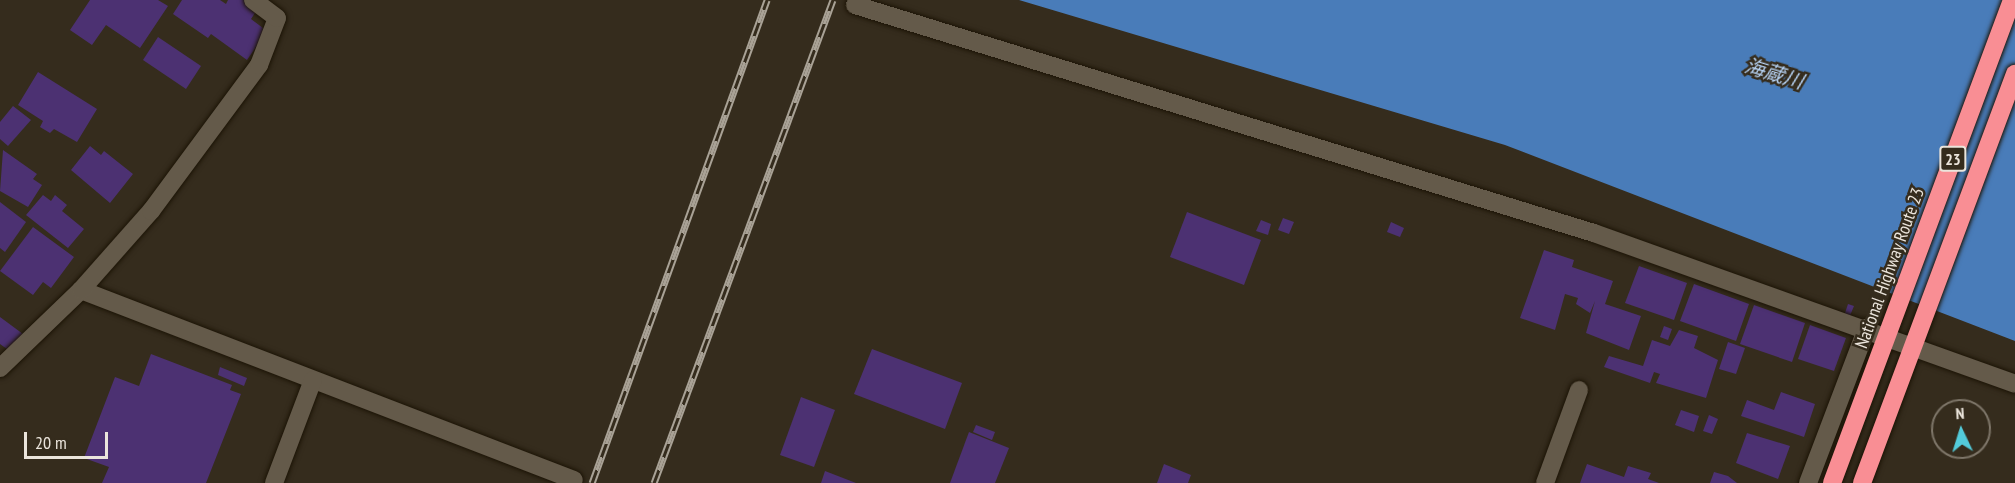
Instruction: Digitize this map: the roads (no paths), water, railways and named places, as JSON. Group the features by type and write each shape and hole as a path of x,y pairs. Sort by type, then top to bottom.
{"highway":[{"name":"National Highway Route 23","path":"1832,483 2012,0"},
{"name":"23","path":"1862,483 2015,74"}],"street":[{"path":"0,368 81,290 151,211 259,65 277,18 253,0"},
{"path":"855,5 1594,233 1867,328 1912,348 2015,384"},
{"path":"81,290 574,480"},
{"path":"1808,483 1867,328"},
{"path":"274,483 313,380"},
{"path":"1545,483 1579,390"}],"water":[{"name":"海蔵川","path":"1019,0 2015,0 2015,341 1505,145"}],"railway":[{"path":"592,483 767,0"},
{"path":"654,483 833,0"}]}
